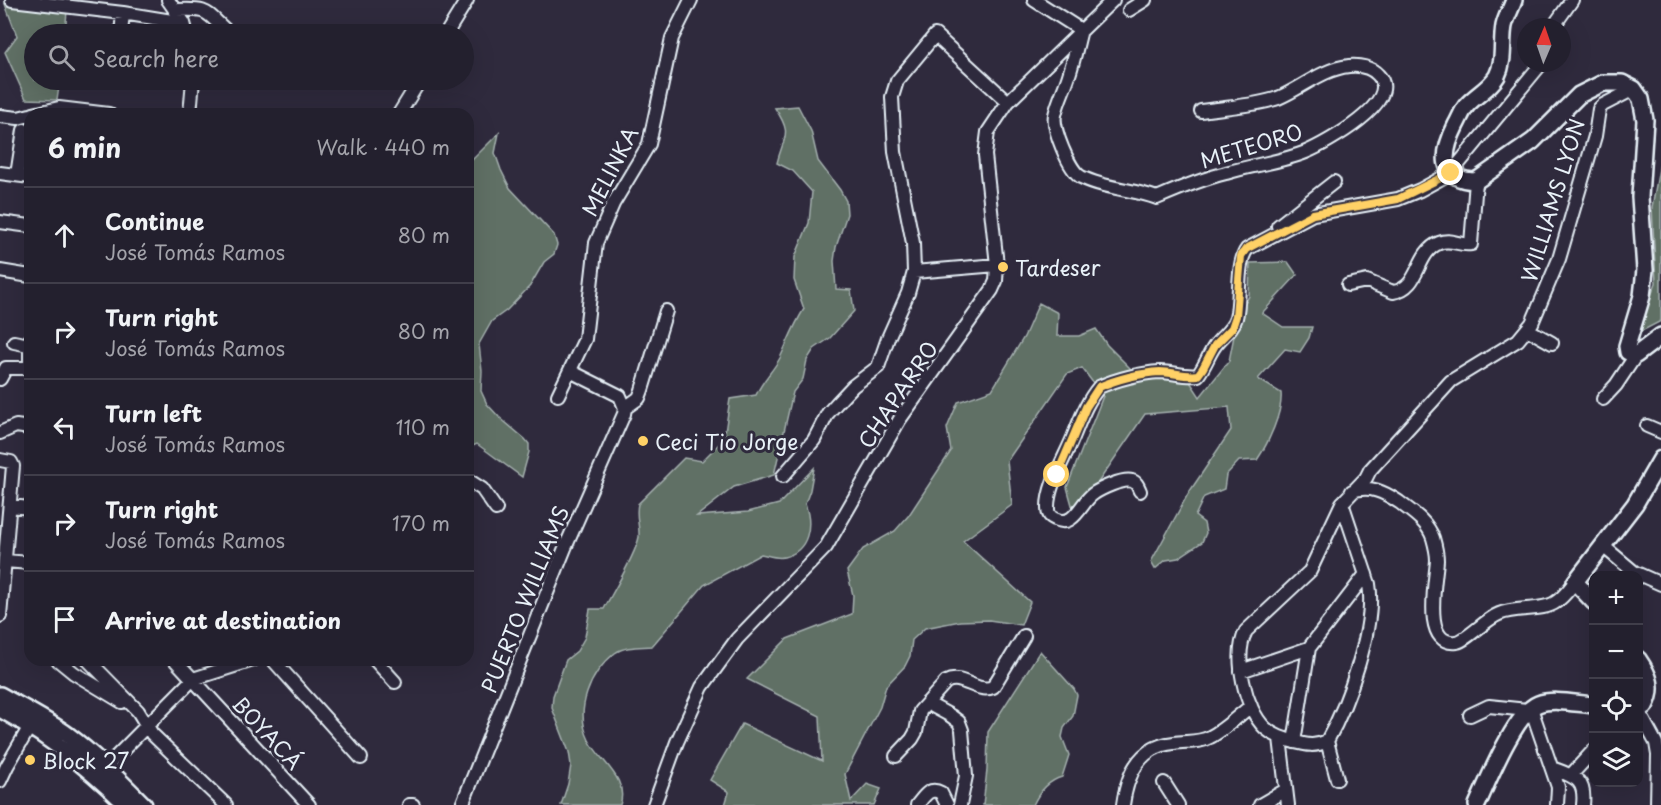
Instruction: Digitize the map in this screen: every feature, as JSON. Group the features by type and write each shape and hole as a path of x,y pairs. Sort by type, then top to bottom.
{"main road":[{"path":"1514,0 1504,24 1499,71 1485,91 1466,107 1448,142 1446,160 1451,173 1467,181 1476,181 1533,141 1578,95 1603,82 1622,83 1634,89 1641,99 1646,120 1640,197 1645,270 1642,296 1627,346 1629,352 1636,355 1661,336"},
{"path":"1589,598 1575,582 1635,504 1661,459"},
{"path":"1643,666 1656,684 1643,707"},
{"path":"0,695 34,721"},
{"path":"1477,805 1502,751 1529,709 1546,702 1589,705"},
{"path":"0,709 69,736 101,771 127,805"},
{"path":"101,771 144,805"}],"street":[{"path":"12,0 123,13 166,24"},
{"path":"452,24 467,0"},
{"name":"MELINKA","path":"558,395 585,339 596,243 613,204 649,144 672,39 691,0"},
{"name":"CHAPARRO","path":"654,805 677,742 702,687 737,639 826,547 900,420 992,290 996,281 997,265 985,155 988,132 1008,102 1113,0"},
{"path":"1129,10 1145,0"},
{"path":"1559,18 1572,0"},
{"path":"1037,1 1081,30"},
{"path":"172,5 183,24"},
{"path":"172,5 204,10 220,24"},
{"path":"122,24 123,13"},
{"name":"METEORO","path":"1081,30 1054,116 1068,162 1078,175 1089,180 1110,187 1143,192 1157,198 1205,179 1304,152 1334,137 1370,111 1380,100 1384,92 1383,82 1368,68 1346,66 1308,80 1278,98 1202,111"},
{"path":"783,476 814,440 828,413 878,367 908,293 914,272 913,243 895,152 892,97 897,81 935,35 1008,102"},
{"path":"1140,491 1137,484 1124,481 1091,495 1080,512 1070,519 1058,521 1051,517 1048,511 1054,481 1093,394 1099,387 1148,373 1198,375 1215,345 1232,328 1236,316 1241,256 1246,249 1313,214 1398,199 1451,173 1535,72"},
{"name":"WILLIAMS LYON","path":"1280,738 1265,728 1251,706 1245,690 1241,671 1242,639 1246,631 1310,571 1342,503 1451,381 1518,340 1532,323 1559,259 1595,136 1599,110 1610,101 1634,89"},
{"path":"191,108 192,90"},
{"path":"403,108 414,90"},
{"path":"0,116 24,117"},
{"path":"0,173 24,176 24,130"},
{"path":"1348,285 1367,281 1396,291 1411,282 1423,256 1433,246 1450,240 1471,244 1476,181"},
{"path":"1274,234 1280,224 1334,182"},
{"path":"0,222 24,225"},
{"path":"914,272 997,265"},
{"path":"0,271 24,275"},
{"name":"PUERTO WILLIAMS","path":"462,805 565,548 625,408 634,403 642,390 666,311"},
{"path":"1527,329 1552,343"},
{"path":"14,342 24,343"},
{"path":"1603,399 1616,385 1636,355"},
{"path":"0,379 6,368 24,370"},
{"path":"570,371 620,396 625,408"},
{"path":"0,433 16,426 24,427"},
{"path":"1647,426 1661,432"},
{"path":"0,614 10,506 6,461"},
{"path":"474,484 482,489 496,509"},
{"path":"1351,491 1369,488 1390,496 1427,527 1432,536 1437,558 1432,617 1439,634 1446,640 1456,642 1464,639 1486,621 1506,611 1555,604 1575,582"},
{"path":"1337,779 1327,741 1359,661 1371,597 1366,574 1342,503"},
{"path":"10,506 24,507"},
{"path":"1603,546 1634,572 1661,584"},
{"path":"5,561 24,563"},
{"path":"1294,742 1309,648 1366,574"},
{"path":"896,756 916,732 918,715 946,682 958,679 986,690 993,687 1024,636"},
{"path":"1241,671 1309,648"},
{"path":"67,666 115,699 130,704"},
{"path":"94,666 138,711 152,734 226,805"},
{"name":"BOYACÁ","path":"181,666 309,805"},
{"path":"192,666 193,679"},
{"path":"101,771 193,679 234,666"},
{"path":"278,666 361,758"},
{"path":"380,666 395,682"},
{"path":"927,703 959,722 962,730 966,776 960,805"},
{"path":"1123,805 1129,776 1149,750 1170,743 1211,737 1251,706"},
{"path":"1470,715 1489,706 1529,709 1558,788 1557,805"},
{"path":"1643,719 1656,743 1658,755 1657,805"},
{"path":"0,781 34,721"},
{"path":"1288,805 1280,738 1312,746 1327,741"},
{"path":"1571,776 1589,755"},
{"path":"1552,768 1571,776 1582,784 1583,805"},
{"path":"1164,783 1178,805"},
{"path":"917,805 927,792 933,790 940,793 947,805"},
{"path":"1260,805 1286,790"}],"green space":[{"path":"5,4 67,11 66,24 24,24 24,90 58,90 57,100 26,99 5,52 17,36"},
{"path":"798,106 811,131 818,161 846,201 847,214 836,247 834,261 836,289 851,290 854,311 830,338 814,349 807,360 803,379 793,392 774,475 734,487 697,516 748,512 779,504 814,468 805,504 809,520 807,536 799,549 792,554 778,558 761,554 704,585 652,646 623,649 606,661 592,681 587,693 583,717 589,740 617,778 622,795 620,805 561,805 571,765 569,752 552,708 553,696 566,660 577,651 585,637 590,609 604,609 634,553 639,537 638,504 684,458 702,461 724,439 730,399 756,395 780,358 804,309 794,280 795,257 809,223 812,192 793,171 777,163 785,130 775,108"},
{"path":"499,133 495,153 510,188 554,235 557,245 554,254 544,262 530,286 507,310 492,321 479,344 482,371 481,391 487,404 529,444 522,477 477,444 474,445 474,158"},
{"path":"1661,158 1661,321 1636,334 1656,283 1652,207"},
{"path":"1288,262 1297,275 1262,313 1283,327 1312,327 1309,338 1300,352 1285,349 1258,379 1281,393 1277,418 1270,437 1257,460 1239,461 1226,475 1224,489 1204,497 1195,516 1204,523 1206,533 1202,542 1178,558 1166,560 1155,569 1151,562 1188,494 1231,430 1229,407 1145,414 1075,516 1067,487 1103,396 1082,368 1067,374 1007,461 1012,505 963,541 1030,602 1021,625 989,620 960,621 925,628 912,640 910,656 905,666 886,686 880,707 845,774 851,801 867,784 881,789 874,805 725,805 729,792 710,780 742,724 822,761 820,716 747,679 787,639 852,614 853,595 847,571 863,549 895,531 909,515 951,451 947,428 958,402 992,390 1024,337 1039,303 1058,313 1057,336 1079,336 1096,329 1107,345 1132,370 1181,368 1200,397 1229,361 1238,316 1249,296 1250,263"},
{"path":"1040,651 1077,695 1073,716 1064,728 1062,737 1069,755 1062,777 1052,781 1044,788 1033,805 983,805 988,732"}],"place":[{"name":"Tardeser","path":"1003,267"},
{"name":"Ceci Tio Jorge","path":"643,441"},
{"name":"Block 27","path":"30,760"}],"route":[{"path":"1057,475 1086,407 1099,387 1148,373 1198,375 1215,345 1232,328 1241,283 1241,256 1246,249 1313,214 1398,199 1451,173"}]}
